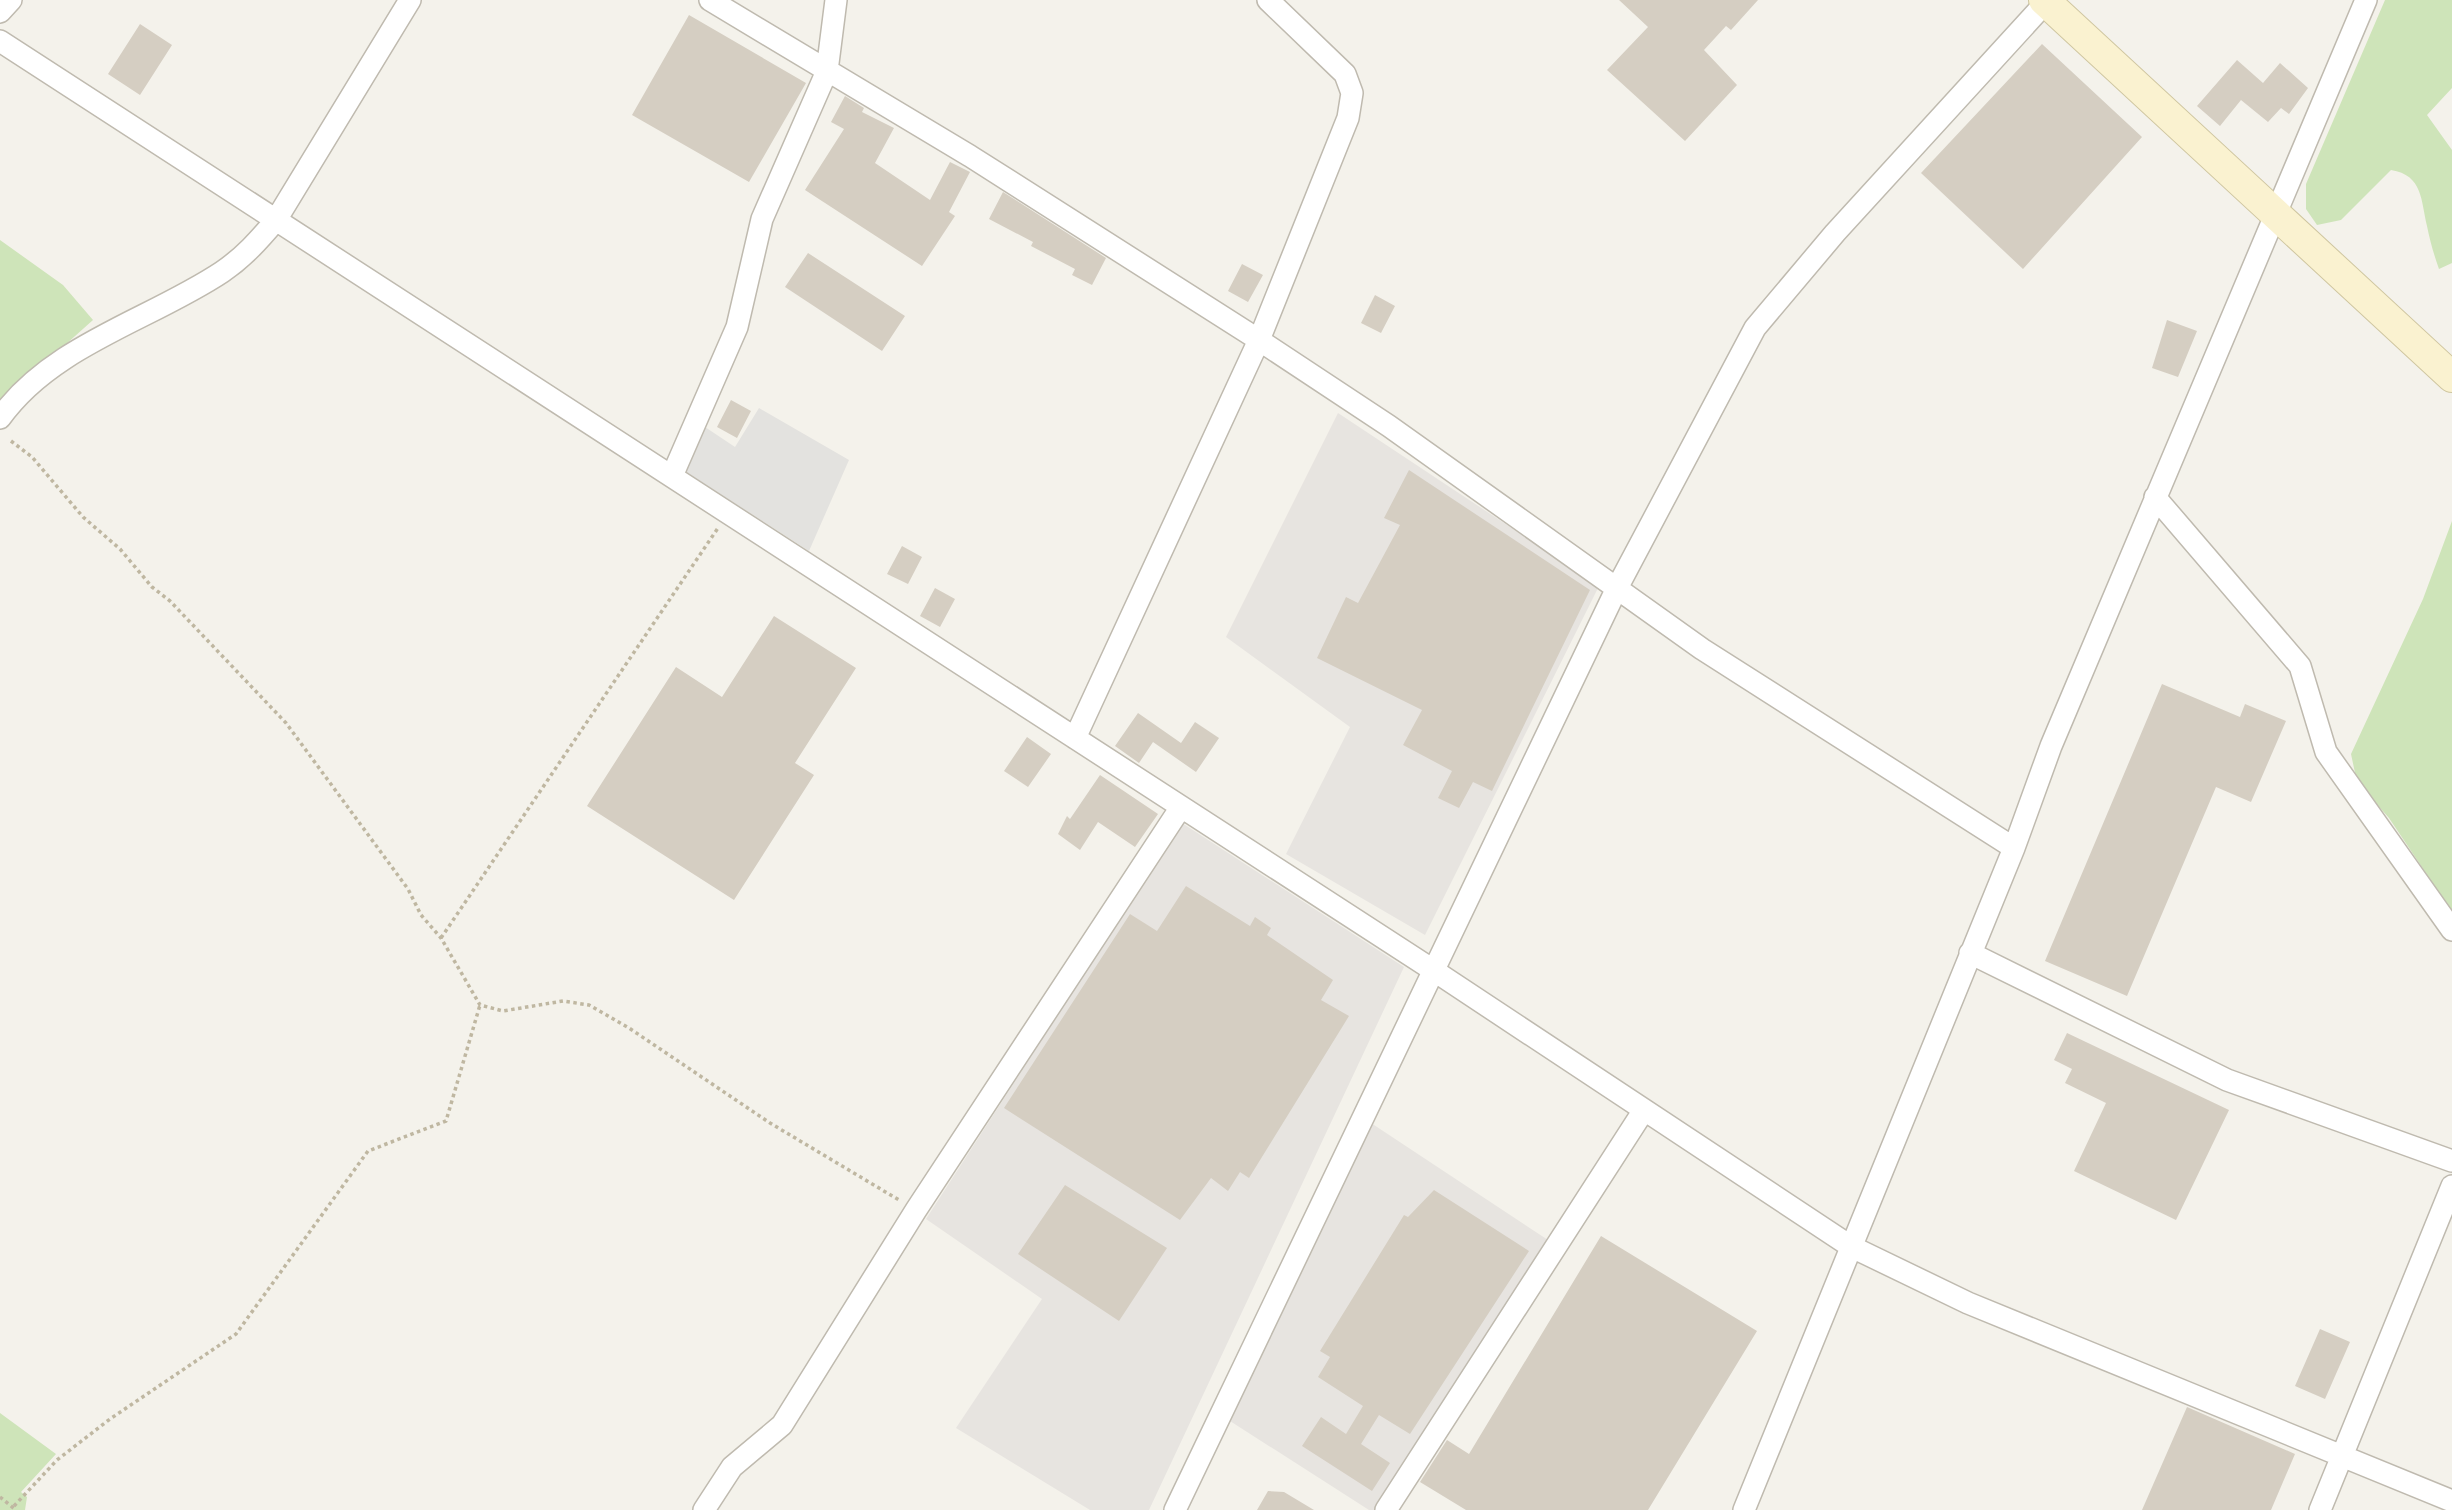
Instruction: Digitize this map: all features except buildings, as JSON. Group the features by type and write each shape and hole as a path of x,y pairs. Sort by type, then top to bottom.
{"street":[{"path":"0,12 11,0"},
{"path":"0,418 28,388 63,360 221,273 250,251 276,220 410,0"},
{"path":"709,0 970,156 1259,340 1389,426 1702,649 2014,848"},
{"path":"672,476 737,327 762,219 827,71 836,0"},
{"path":"1075,738 1259,340 1348,118 1352,93 1345,74 1268,0"},
{"path":"1744,1510 2014,848 2051,746 2366,0"},
{"path":"1175,1510 1617,588 1761,320 1835,233 2046,1 2452,377"},
{"path":"0,41 1433,970 1850,1246 1968,1303 2452,1501"},
{"path":"2155,497 2300,666 2326,752 2452,930"},
{"path":"704,1510 732,1467 782,1425 916,1210 1181,807"},
{"path":"1970,953 2227,1080 2452,1161"},
{"path":"1386,1510 1644,1110"},
{"path":"2320,1510 2452,1186"}],"path":[{"path":"11,441 32,457 83,517 120,550 152,587 170,601 286,723 408,889 421,915 441,938 480,1005 503,1011 563,1001 589,1005 629,1028 770,1123 916,1210"},
{"path":"441,938 728,513"},
{"path":"0,1497 15,1508 67,1452 236,1334 368,1151 446,1121 480,1005"}],"shaded area":[{"path":"759,408 849,460 809,551 683,470 705,427 735,447"},
{"path":"1338,413 1599,586 1425,935 1286,854 1350,727 1226,637"},
{"path":"1182,823 1404,967 1149,1510 1090,1510 956,1428 1042,1299 926,1219"},
{"path":"1371,1123 1548,1240 1377,1510 1369,1510 1230,1421"}],"green space":[{"path":"2385,0 2452,0 2452,88 2427,115 2452,150 2452,263 2439,269 2419,190 2409,177 2401,173 2391,170 2341,220 2317,225 2306,209 2306,184"},
{"path":"0,240 63,285 93,320 0,403"},
{"path":"2452,521 2452,912 2389,818 2357,782 2351,754 2423,599"},
{"path":"0,1413 56,1454 21,1492 27,1497 25,1510 0,1510"}]}
